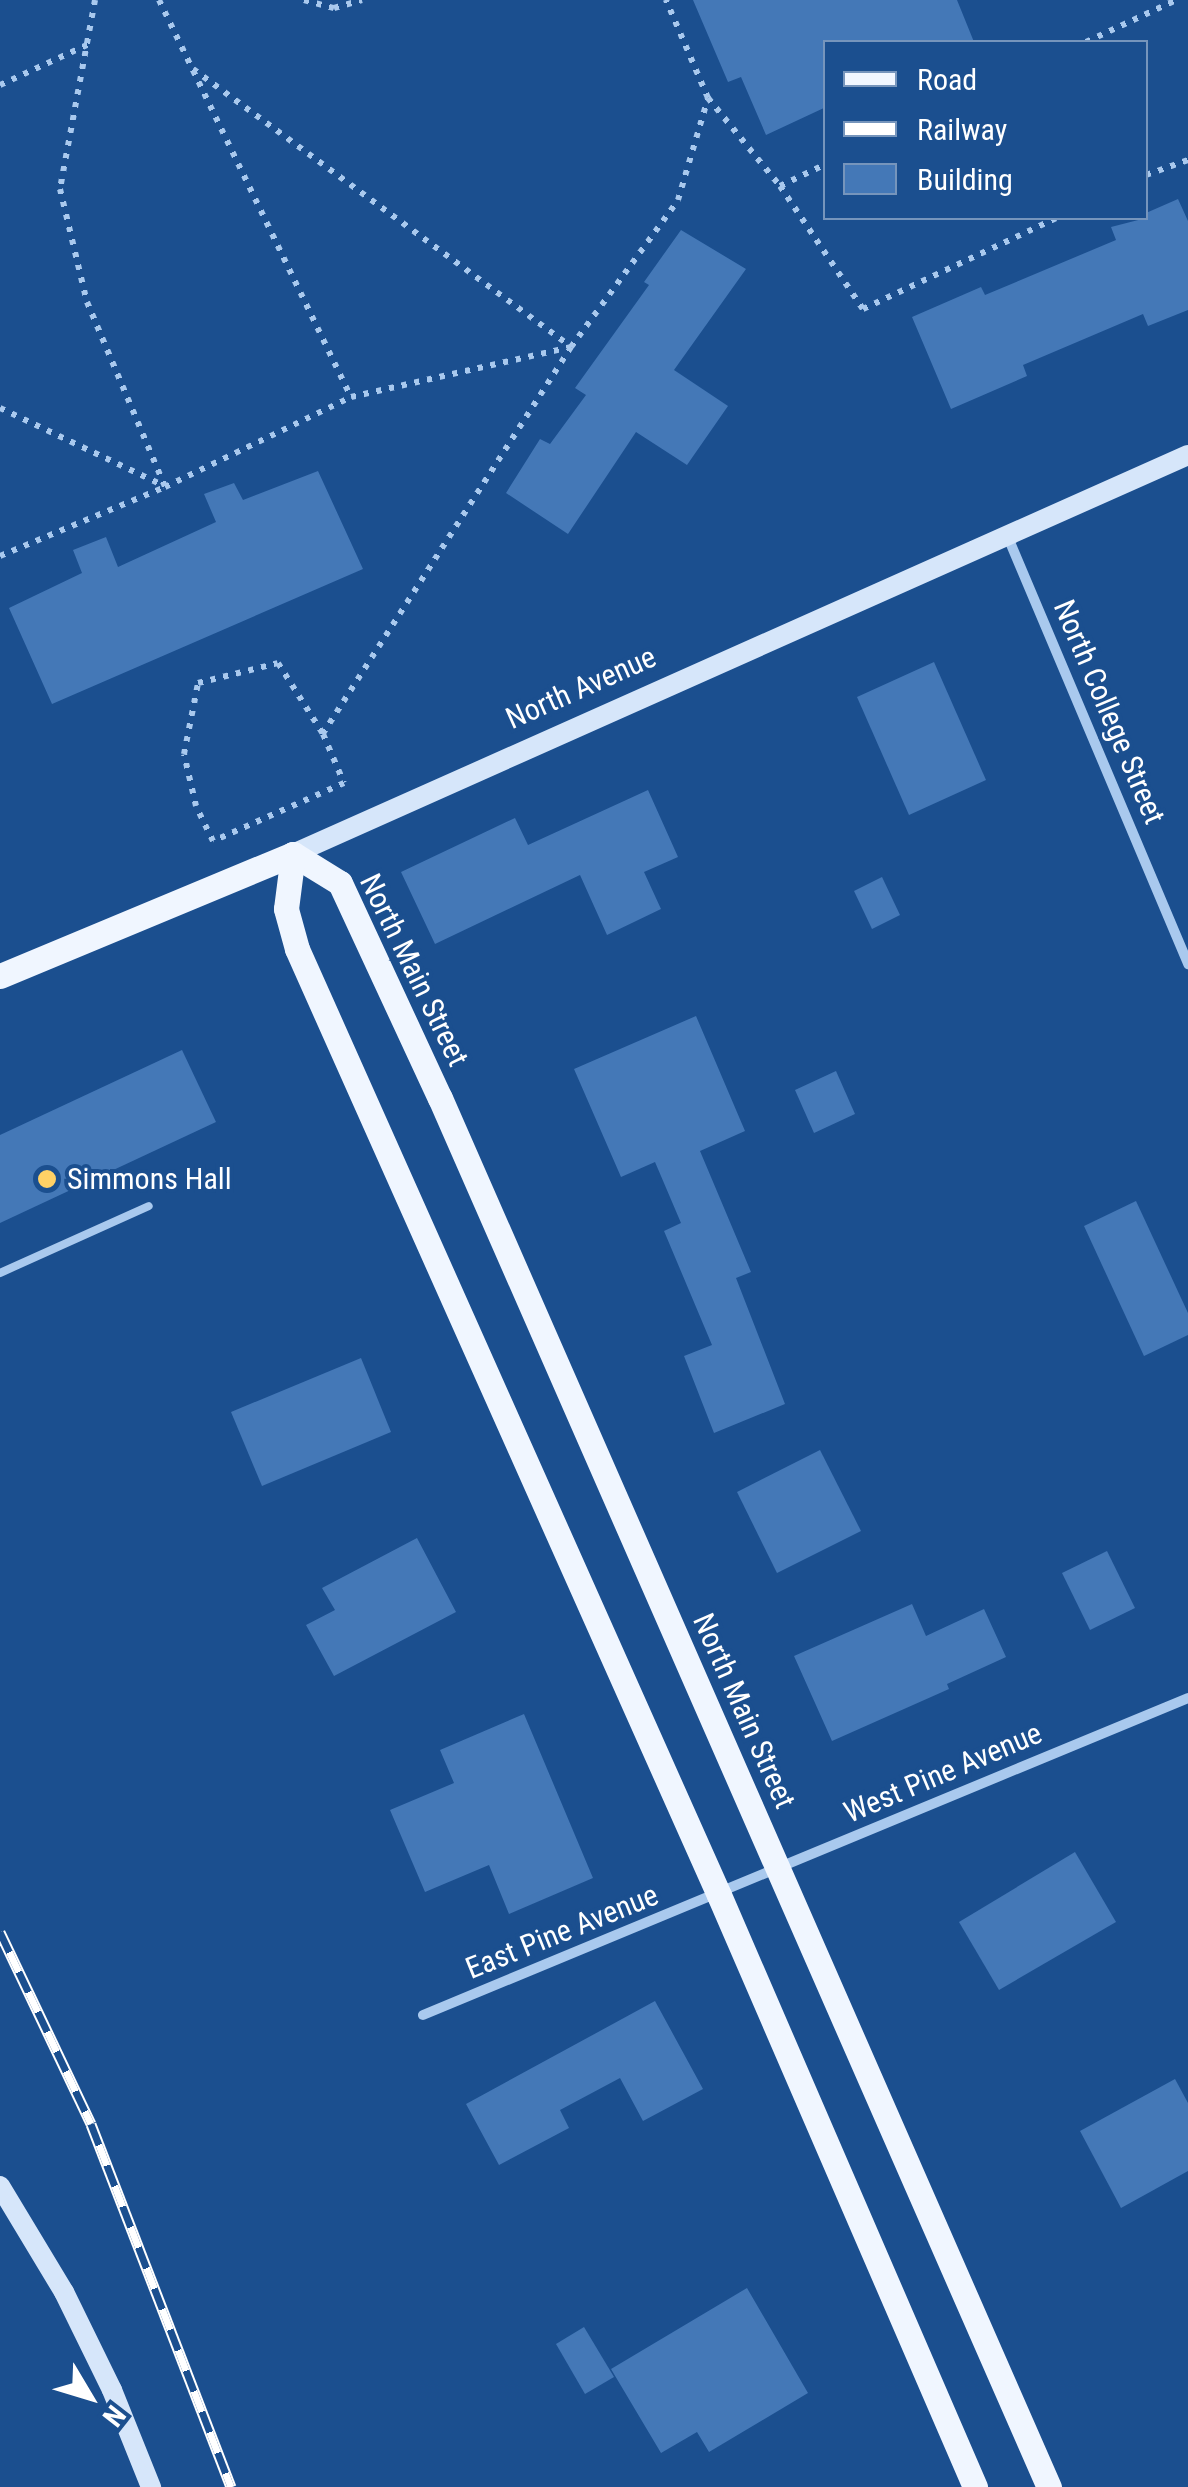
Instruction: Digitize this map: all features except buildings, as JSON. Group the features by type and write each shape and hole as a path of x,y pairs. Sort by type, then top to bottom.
{"main road":[{"name":"North Avenue","path":"0,976 293,854"},
{"name":"North Main Street","path":"293,854 340,883 440,1098 1050,2487"},
{"path":"293,854 286,909 297,949 718,1895 975,2487"}],"street":[{"name":"North Avenue","path":"293,854 1188,456"},
{"name":"North College Street","path":"1007,534 1188,964"},
{"name":"West Pine Avenue","path":"718,1895 1188,1698"},
{"name":"East Pine Avenue","path":"424,2015 718,1895"},
{"path":"0,2186 64,2292 112,2390 150,2487"}],"lane":[{"path":"0,1273 149,1206"}],"path":[{"path":"96,0 60,189 87,302 166,486"},
{"path":"159,0 351,397"},
{"path":"304,0 334,8 362,0"},
{"path":"666,0 708,98 780,186 863,309 1052,220"},
{"path":"1090,40 1176,0"},
{"path":"0,85 90,43"},
{"path":"193,69 570,347"},
{"path":"323,734 570,347 678,200 708,98"},
{"path":"1148,175 1188,160"},
{"path":"780,186 823,165"},
{"path":"0,556 166,486 351,397 570,347"},
{"path":"0,408 166,486"},
{"path":"278,663 323,734 344,783 213,841 196,806 184,754 198,683 278,663"}],"railway":[{"path":"0,1932 91,2124 231,2487"}],"place":[{"name":"Simmons Hall","path":"47,1179"}]}
